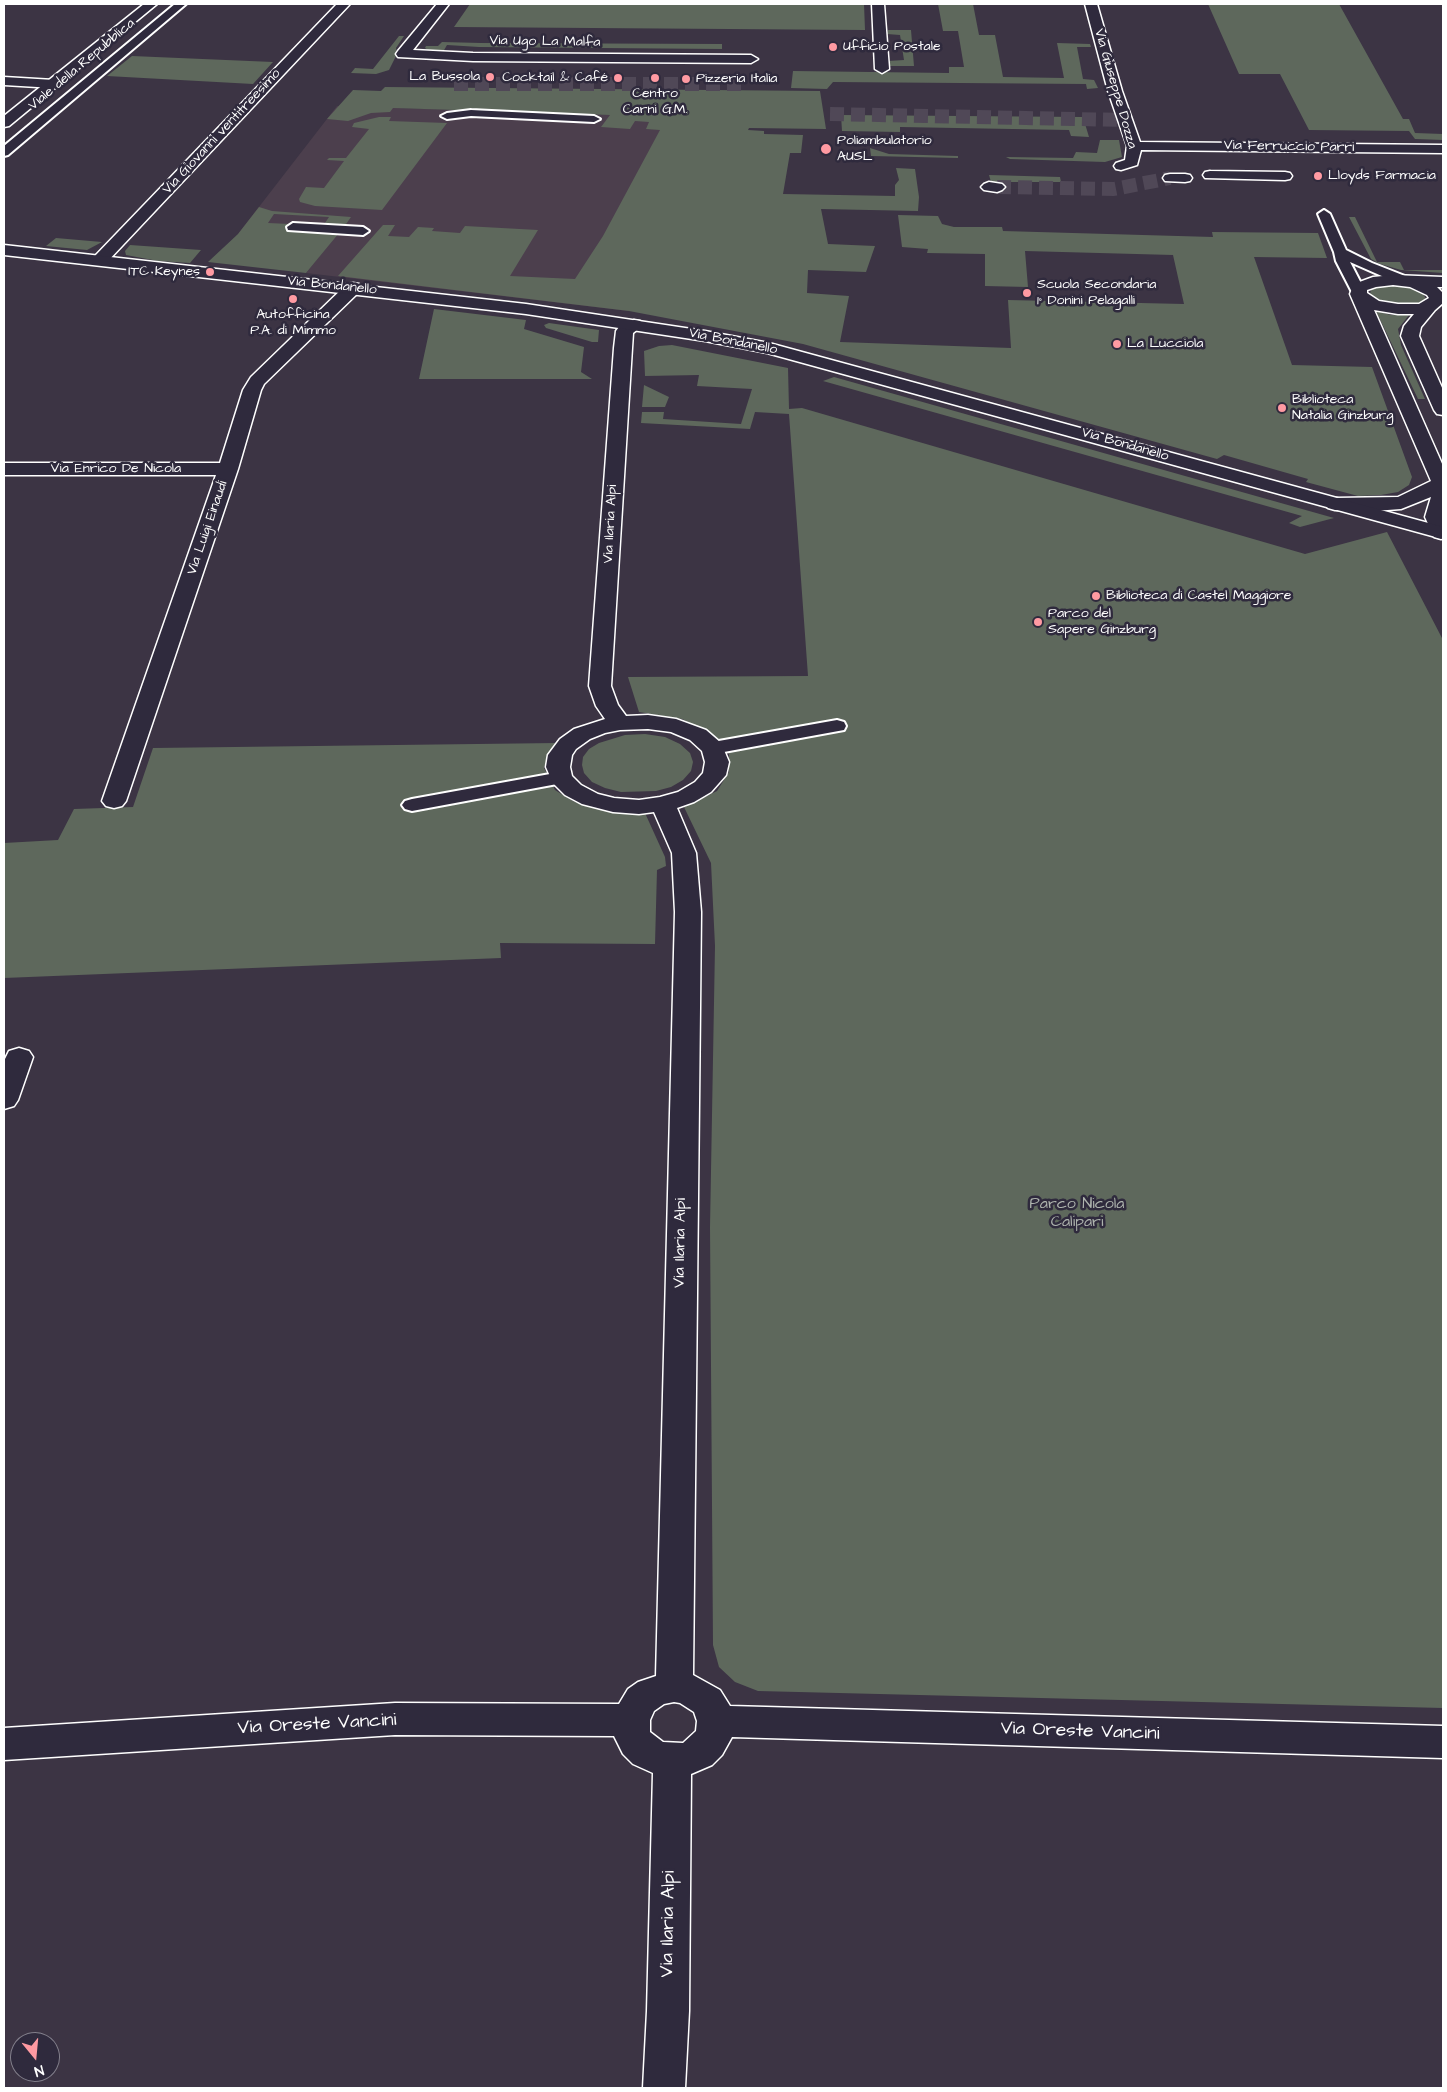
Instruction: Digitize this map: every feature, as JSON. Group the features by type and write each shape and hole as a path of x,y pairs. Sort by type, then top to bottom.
{"street":[{"name":"Viale della Repubblica","path":"4,123 151,4"},
{"name":"Via Giovanni ventitreesimo","path":"100,260 344,4"},
{"name":"Via Ugo La Malfa","path":"443,4 403,54 473,57 751,59"},
{"path":"878,4 882,69"},
{"name":"Via Giuseppe Dozza","path":"1091,4 1115,90 1134,146 1132,162 1121,166"},
{"path":"4,81 54,84"},
{"name":"Via Ferruccio Parri","path":"1134,146 1443,149"},
{"path":"1210,175 1285,176"},
{"path":"1170,178 1185,178"},
{"name":"Via Bondanello","path":"4,250 526,308 705,336 798,355 1443,533"},
{"path":"1405,281 1433,291 1437,296 1435,304 1413,326 1410,336 1443,411 1410,411"},
{"path":"1443,282 1373,282 1360,287 1359,294 1441,483 1441,496 1435,517 1443,533"},
{"name":"Via Luigi Einaudi","path":"114,801 228,469 252,390 257,380 353,288"},
{"path":"1359,294 1366,301 1386,308 1410,310 1435,304"},
{"name":"Via Ilaria Alpi","path":"620,723 607,706 600,686 623,348 625,331 634,325"},
{"name":"Via Enrico De Nicola","path":"4,469 228,469"},
{"path":"1335,504 1374,505 1402,503 1421,495 1441,483"},
{"path":"648,722 676,726 698,735 713,748 718,762 714,775 703,787 686,797 664,804 639,807 590,799 573,790 561,778 558,767 560,755 568,744 591,731 620,723 648,722"},
{"name":"Via Ilaria Alpi","path":"664,804 684,853 688,912 674,1687"},
{"path":"4,1100 19,1057"},
{"path":"674,1687 687,1689 707,1701 714,1710 716,1721 715,1733 709,1744 699,1753 686,1759 672,1760 658,1758 646,1752 636,1743 631,1731 631,1720 641,1700 651,1693 674,1687"},
{"name":"Via Oreste Vancini","path":"4,1744 395,1719 631,1720"},
{"name":"Via Oreste Vancini","path":"716,1721 1443,1742"},
{"name":"Via Ilaria Alpi","path":"664,2088 668,2001 672,1760"}],"lane":[{"name":"Viale della Repubblica","path":"4,152 181,4"},
{"path":"447,116 472,113 594,119"},
{"path":"1324,214 1359,294"},
{"path":"293,227 363,231"},
{"path":"1341,252 1368,266 1405,281"},
{"path":"713,748 837,726"},
{"path":"412,806 561,778"}],"shaded area":[{"path":"337,106 706,118 629,311 306,273 332,241 238,234"}],"green space":[{"path":"470,4 864,4 865,30 454,27"},
{"path":"938,4 973,4 979,35 995,35 1003,77 1064,78 1057,43 1090,44 1091,47 1077,47 1083,79 1094,80 1098,88 1087,89 1086,84 833,82 827,89 791,88 793,71 949,73 949,67 964,67 958,31 943,31"},
{"path":"1208,4 1339,4 1403,119 1409,119 1415,133 1443,134 1443,140 1415,139 1409,131 1309,130 1280,74 1239,74"},
{"path":"888,30 911,30 914,66 888,66 888,61 904,60 900,35 887,34"},
{"path":"399,36 404,36 396,48 397,54 389,70 376,74 351,73 355,68 373,69"},
{"path":"442,42 722,44 722,49 479,47 447,45 443,52 425,48 426,46 438,46"},
{"path":"132,56 273,62 253,84 107,76"},
{"path":"385,87 820,91 826,129 749,128 748,130 764,131 764,134 803,135 801,153 790,153 783,194 895,196 895,185 899,180 896,168 915,169 919,197 918,211 821,209 828,244 875,246 866,272 808,270 807,293 849,296 840,342 1011,348 1008,300 1184,304 1173,255 1025,251 1028,287 985,286 985,254 927,253 928,249 902,247 898,215 938,216 942,224 954,227 1002,227 1003,231 1213,237 1212,232 1318,233 1327,258 1254,257 1292,365 1372,367 1412,477 1409,485 1398,492 1358,496 1306,482 1308,479 1224,455 1217,459 803,344 629,311 338,276 383,225 395,225 388,236 409,237 418,227 434,228 432,231 460,233 465,226 538,230 510,276 575,279 603,236 660,130 646,129 649,122 635,121 630,129 601,127 610,115 393,108 390,112 371,113 348,121 327,119 353,90 381,91"},
{"path":"841,115 1083,117 1089,137 1071,136 1069,130 900,127 900,132 842,131"},
{"path":"379,117 391,117 389,121 447,123 382,210 315,206 300,202 299,199 306,187 324,188 344,161 327,160 329,158 346,158 369,129 352,127 354,123"},
{"path":"1100,140 1119,140 1122,157 1105,162 1010,159 1006,157 1073,158 1076,152 1097,153"},
{"path":"870,148 889,154 958,156 958,158 871,156"},
{"path":"989,175 1060,177 1061,182 991,182"},
{"path":"259,207 272,211 351,217 344,227 323,226 329,217 274,214 268,223 290,224 286,230 339,233 306,273 208,262 238,234"},
{"path":"1349,217 1355,217 1377,262 1400,262 1404,270 1443,270 1443,273 1401,270 1380,264 1371,259"},
{"path":"56,238 102,242 87,250 46,246"},
{"path":"130,245 201,250 190,263 158,261 126,255 125,251"},
{"path":"1397,285 1415,288 1422,292 1426,299 1424,302 1410,305 1384,303 1370,294 1371,290 1381,286"},
{"path":"434,309 526,320 524,329 584,347 581,372 592,379 419,379"},
{"path":"1376,311 1391,315 1409,315 1398,329 1401,345 1425,399 1418,399"},
{"path":"549,323 599,330 598,342 592,342 546,328 544,325"},
{"name":"Parco Nicola Calipari","path":"672,345 788,368 789,409 802,408 1305,554 1387,532 1443,640 1443,1708 758,1691 735,1682 719,1667 713,1645 710,1227 715,946 711,863 684,807 717,791 729,772 729,754 715,736 682,719 639,712 628,677 808,676 789,414 755,412 750,429 641,423 642,412 664,412 663,419 741,424 752,389 697,386 699,375 645,376 644,351 659,346"},
{"path":"834,377 1334,518 1300,527 1289,523 1302,516 823,381"},
{"path":"644,385 669,397 665,407 642,407"},
{"path":"645,734 665,737 680,744 690,753 693,762 691,771 683,780 671,787 656,791 621,792 592,782 584,773 583,757 589,749 599,743 625,735"},
{"path":"557,743 548,754 544,768 555,790 573,801 594,808 624,814 645,813 665,857 666,866 657,870 655,944 500,943 501,958 4,978 4,843 58,840 74,809 133,807 153,748"}],"tunnel":[{"path":"454,84 747,84"},
{"path":"830,114 1125,120"},
{"path":"997,187 1114,189 1170,178"}],"place":[{"name":"Ufficio Postale","path":"833,47"},
{"name":"La Bussola","path":"490,77"},
{"name":"Cocktail & Café","path":"618,78"},
{"name":"Centro Carni G.M.","path":"655,78"},
{"name":"Pizzeria Italia","path":"686,79"},
{"name":"Poliambulatorio AUSL","path":"826,149"},
{"name":"Lloyds Farmacia","path":"1318,176"},
{"name":"ITC Keynes","path":"210,272"},
{"name":"Scuola Secondaria 1° Donini Pelagalli","path":"1027,293"},
{"name":"Autofficina P.A. di Mimmo","path":"293,299"},
{"name":"La Lucciola","path":"1117,344"},
{"name":"Biblioteca Natalia Ginzburg","path":"1282,408"},
{"name":"Biblioteca di Castel Maggiore","path":"1096,596"},
{"name":"Parco del Sapere Ginzburg","path":"1038,622"}]}
